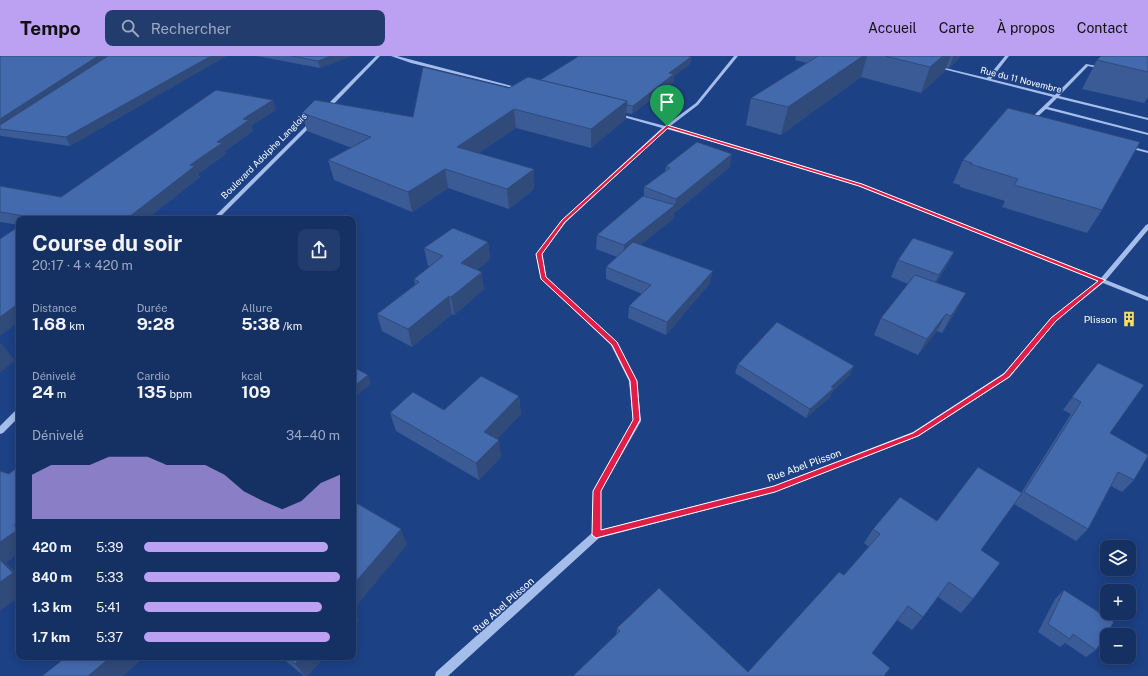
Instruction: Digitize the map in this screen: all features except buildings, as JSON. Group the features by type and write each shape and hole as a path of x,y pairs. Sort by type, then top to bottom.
{"street":[{"path":"325,111 378,56"},
{"path":"393,56 527,91"},
{"path":"596,535 597,491 637,420 633,381 614,344 543,278 539,254 564,221 667,126 697,104 736,56"},
{"path":"988,80 1007,56"},
{"name":"Rue du 11 Novembre","path":"929,65 1148,119"},
{"path":"1039,122 1032,120 1087,65 1109,69"},
{"path":"1044,107 1148,134"},
{"path":"616,113 667,126 860,185 1148,299"},
{"name":"Boulevard Adolphe Langlois","path":"218,216 319,116"},
{"path":"1119,144 1148,152"},
{"name":"Rue Abel Plisson","path":"440,676 596,535 775,489 916,434 1007,375 1054,319 1102,280 1148,226"},
{"path":"0,431 16,415"}],"place":[{"name":"Plisson","path":"1129,319"}],"route":[{"path":"667,126 860,185 1102,280 1054,319 1007,375 916,434 775,489 596,535 597,491 637,420 633,381 614,344 543,278 539,254 564,221 667,126"}]}
